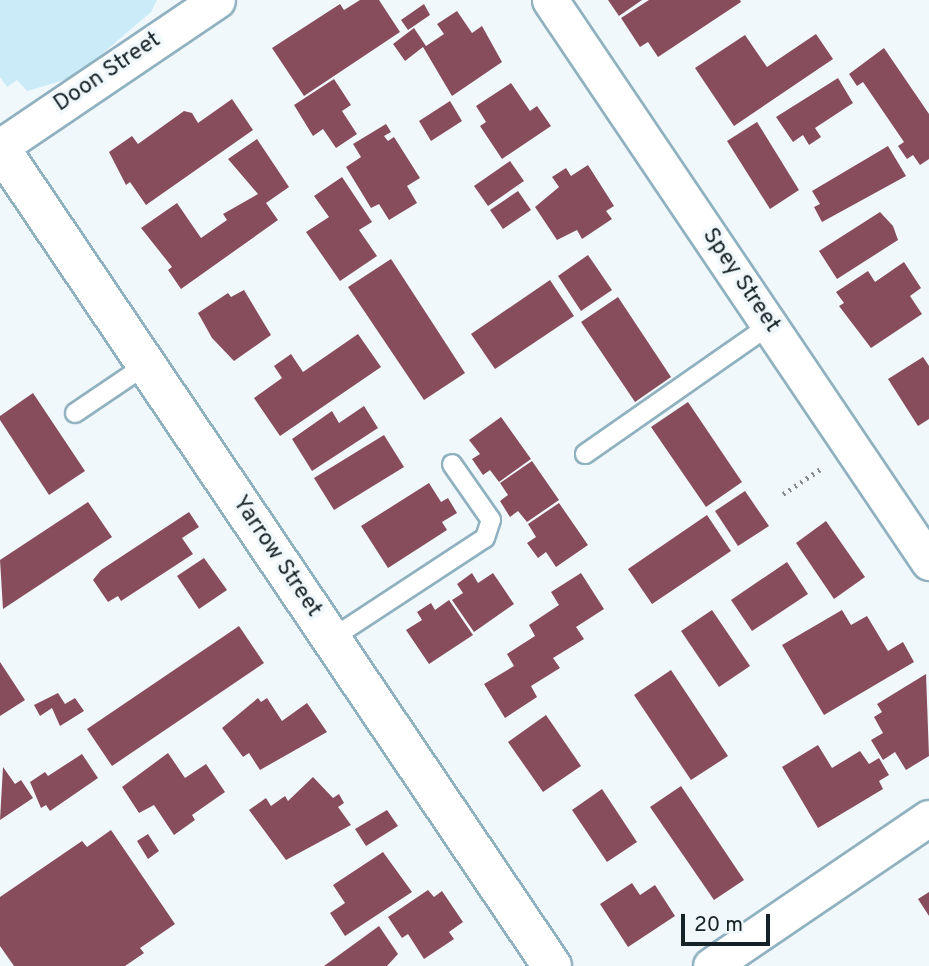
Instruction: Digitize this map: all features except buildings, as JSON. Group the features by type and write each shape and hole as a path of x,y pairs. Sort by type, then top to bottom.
{"main road":[{"name":"Yarrow Street","path":"0,147 552,966"}],"street":[{"name":"Doon Street","path":"0,147 217,0"},
{"name":"Spey Street","path":"550,0 929,562"},
{"path":"711,966 929,818"}],"lane":[{"path":"585,454 770,326"},
{"path":"75,414 146,365"},
{"path":"331,639 485,538 491,520 452,464"}],"path":[{"path":"783,494 822,468"}],"shaded area":[{"path":"0,0 157,0 151,12 75,77 27,91 17,80 7,87 0,77"}]}
